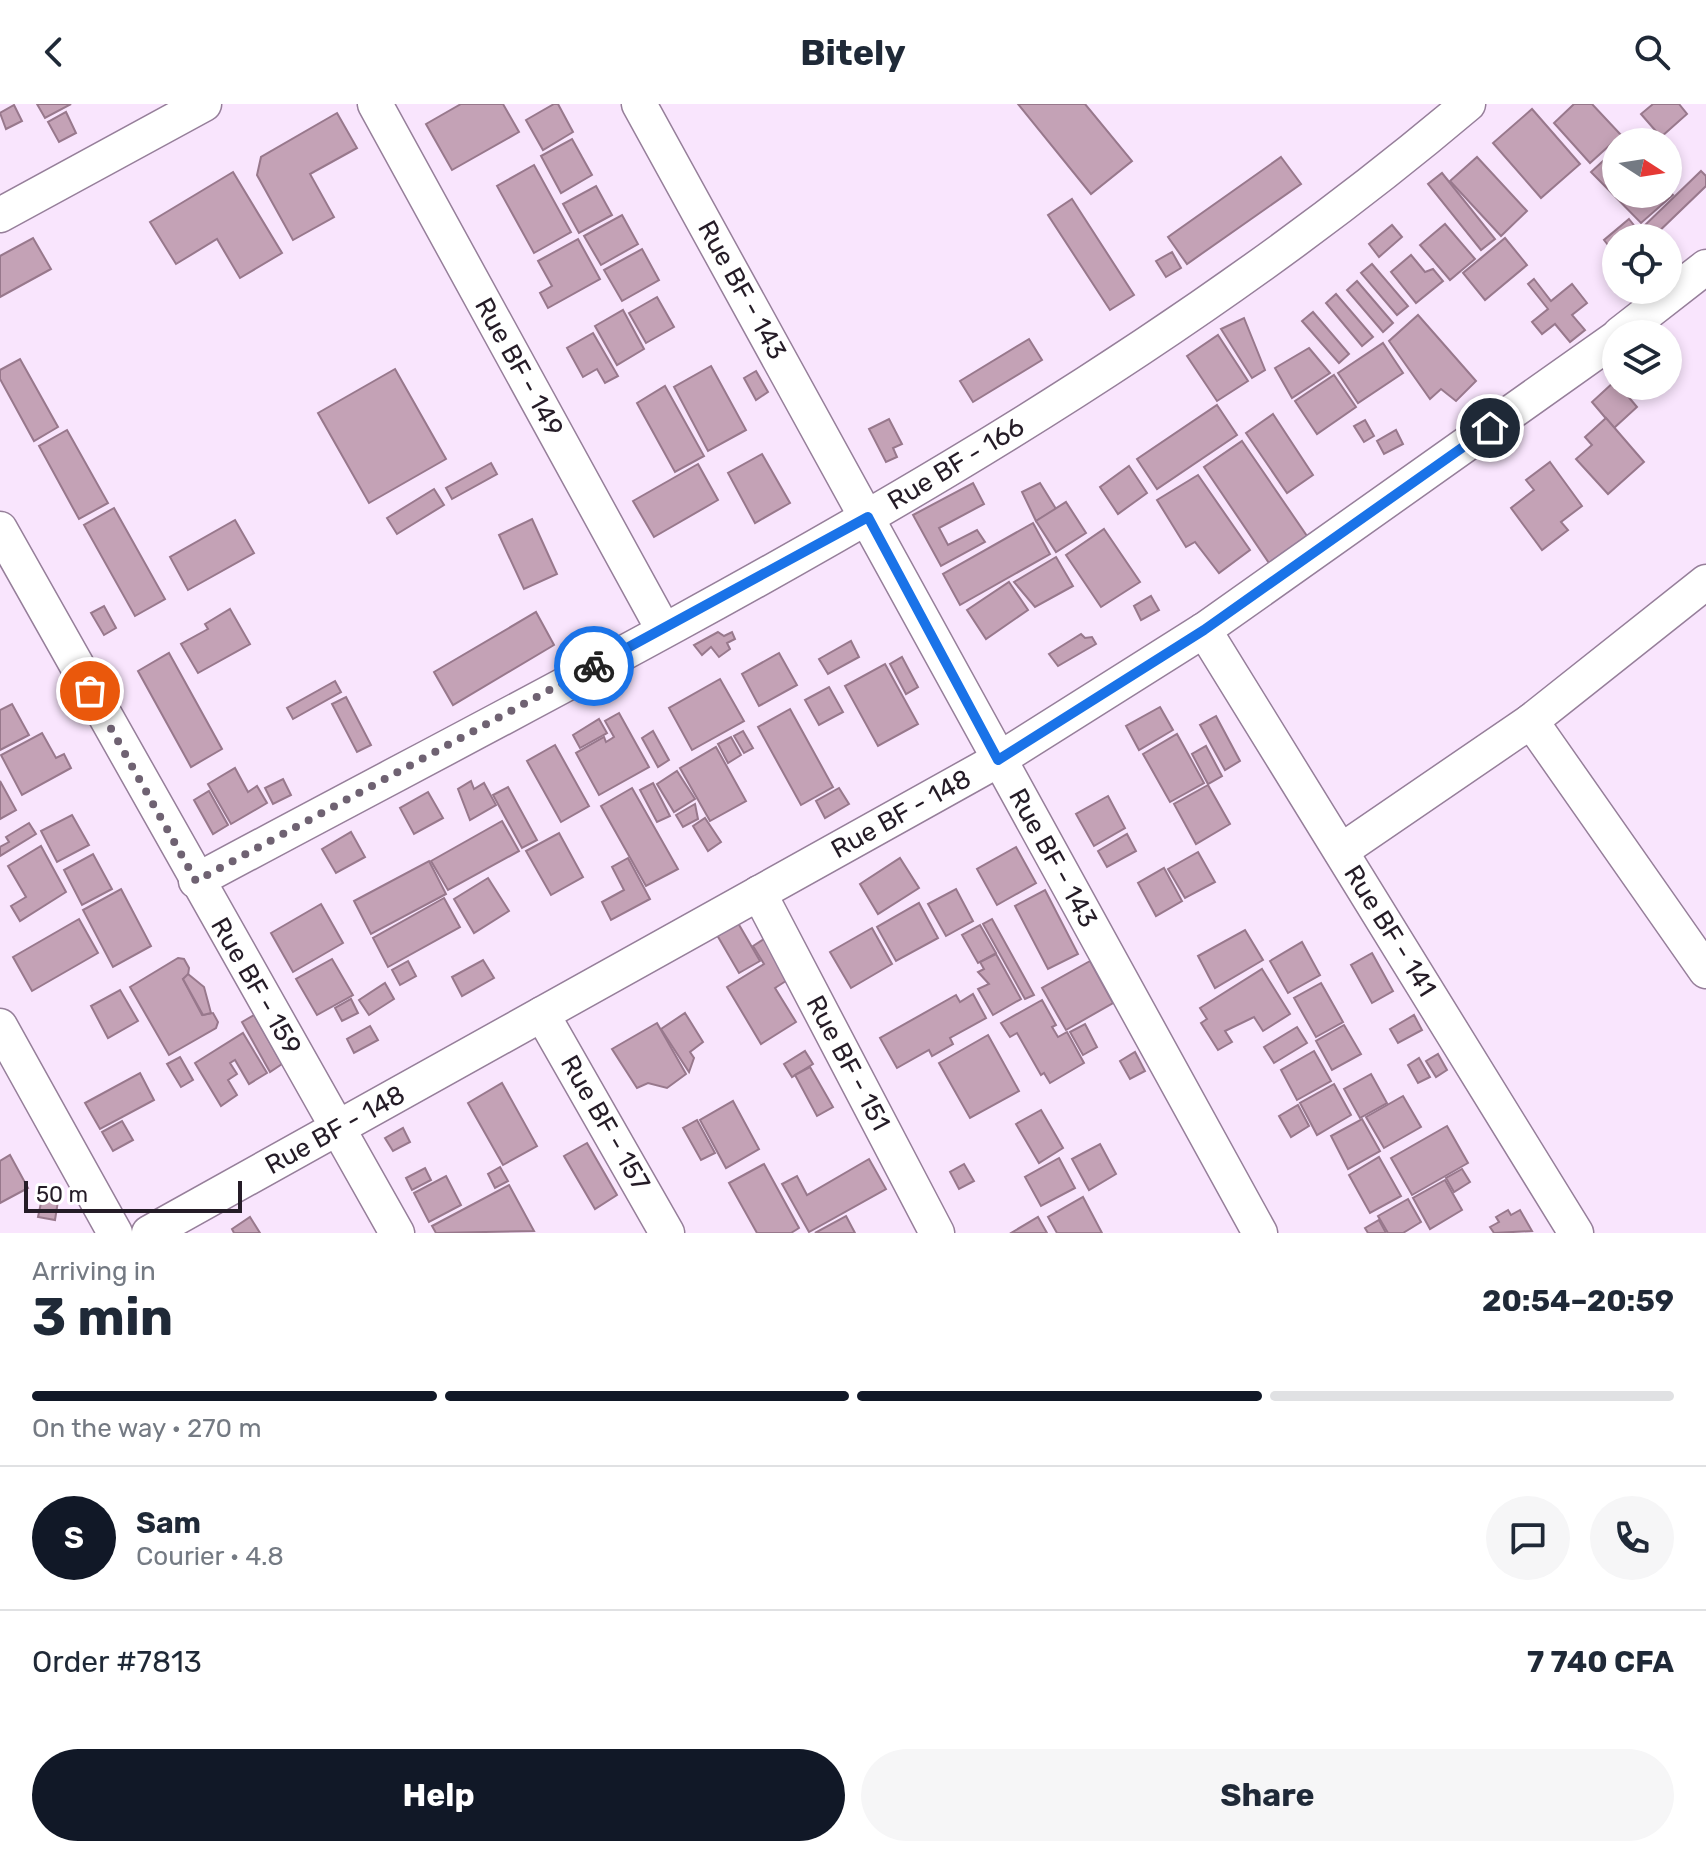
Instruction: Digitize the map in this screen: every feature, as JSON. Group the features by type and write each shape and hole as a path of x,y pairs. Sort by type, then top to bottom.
{"street":[{"path":"0,215 204,104"},
{"name":"Rue BF - 149","path":"375,104 663,629"},
{"name":"Rue BF - 143","path":"639,104 1260,1233"},
{"name":"Rue BF - 166","path":"196,881 868,517 993,443 1217,297 1414,150 1468,104"},
{"name":"Rue BF - 148","path":"1638,320 1706,267"},
{"name":"Rue BF - 148","path":"149,1233 998,760 1204,630 1602,347"},
{"name":"Rue BF - 159","path":"0,529 397,1233"},
{"path":"1341,851 1531,721 1706,582"},
{"name":"Rue BF - 141","path":"1204,630 1576,1233"},
{"path":"1531,721 1703,958"},
{"name":"Rue BF - 151","path":"759,893 937,1233"},
{"name":"Rue BF - 157","path":"542,1014 667,1233"},
{"path":"0,1026 115,1233"}],"building":[{"path":"37,104 71,104 45,118"},
{"path":"461,104 503,104 519,132 452,170 426,124"},
{"path":"558,104 573,132 543,150 526,120"},
{"path":"1018,104 1085,104 1132,161 1091,194"},
{"path":"1574,104 1592,104 1614,128 1602,128 1602,152 1590,163 1554,123"},
{"path":"1653,104 1679,104 1687,114 1671,128 1653,128 1641,114"},
{"path":"14,105 22,121 6,129 0,113"},
{"path":"1532,109 1580,164 1541,198 1493,143"},
{"path":"66,112 76,133 59,142 48,122"},
{"path":"337,113 357,148 310,174 334,217 293,240 257,175 261,157"},
{"path":"572,139 592,175 561,193 541,156"},
{"path":"1281,157 1301,184 1187,264 1168,237"},
{"path":"1477,157 1527,211 1501,236 1450,181"},
{"path":"1602,162 1602,183 1591,172"},
{"path":"534,165 571,232 534,253 497,186"},
{"path":"1701,171 1706,176 1706,186 1667,224 1646,224 1663,208 1682,208 1682,189"},
{"path":"233,172 282,253 240,278 217,239 176,264 150,222"},
{"path":"1442,173 1495,239 1481,250 1428,184"},
{"path":"596,186 612,215 579,233 563,204"},
{"path":"1072,199 1134,295 1110,310 1048,215"},
{"path":"1626,208 1658,208 1641,223"},
{"path":"622,215 638,244 601,265 584,236"},
{"path":"1445,224 1475,259 1450,280 1420,245"},
{"path":"1392,225 1402,237 1379,257 1369,244"},
{"path":"33,238 51,269 0,297 0,256"},
{"path":"1505,238 1527,265 1485,300 1463,273"},
{"path":"578,239 600,279 548,308 540,293 552,286 538,261"},
{"path":"642,249 659,280 622,301 604,270"},
{"path":"1172,252 1181,268 1166,277 1156,261"},
{"path":"1411,255 1425,272 1433,269 1443,281 1416,303 1391,272"},
{"path":"1372,264 1408,306 1397,315 1361,273"},
{"path":"1534,279 1551,301 1572,284 1587,303 1572,315 1585,330 1570,342 1555,324 1542,334 1532,322 1548,309 1528,284"},
{"path":"1357,281 1393,323 1383,332 1347,290"},
{"path":"1336,294 1373,337 1362,346 1326,303"},
{"path":"657,297 674,327 646,343 629,313"},
{"path":"623,310 644,349 617,365 595,326"},
{"path":"1313,312 1349,354 1339,363 1302,321"},
{"path":"1418,315 1476,381 1456,401 1441,389 1430,399 1389,341"},
{"path":"1244,318 1265,370 1252,378 1221,329"},
{"path":"593,333 618,376 605,383 597,369 583,377 567,348"},
{"path":"1218,335 1248,381 1217,401 1187,356"},
{"path":"1029,339 1042,360 973,402 960,381"},
{"path":"1383,343 1403,373 1358,403 1338,373"},
{"path":"1309,348 1330,373 1292,398 1275,368"},
{"path":"20,359 58,427 34,441 0,379 0,370"},
{"path":"711,366 746,430 708,451 674,387"},
{"path":"395,369 446,459 369,503 318,413"},
{"path":"756,371 768,392 756,400 744,378"},
{"path":"1334,375 1356,407 1317,434 1295,401"},
{"path":"665,386 704,456 675,472 637,403"},
{"path":"1602,393 1602,400 1631,400 1637,407 1614,428 1592,402"},
{"path":"1217,405 1237,435 1157,489 1137,459"},
{"path":"1273,414 1313,475 1287,493 1246,433"},
{"path":"1606,418 1644,462 1608,494 1576,459 1592,445 1585,437"},
{"path":"889,419 902,444 893,448 897,457 886,462 869,429"},
{"path":"1365,420 1374,436 1364,442 1354,426"},
{"path":"67,430 108,503 79,519 39,446"},
{"path":"1396,430 1403,444 1384,454 1377,441"},
{"path":"1242,441 1307,536 1269,563 1204,467"},
{"path":"762,454 790,503 755,523 728,473"},
{"path":"1550,462 1582,506 1561,522 1568,530 1542,550 1511,508 1534,490 1526,480"},
{"path":"491,463 497,474 452,499 446,488"},
{"path":"698,464 718,500 654,537 633,501"},
{"path":"1129,466 1147,493 1118,514 1100,487"},
{"path":"1198,475 1250,550 1219,573 1195,542 1186,547 1157,500"},
{"path":"973,483 984,504 939,528 948,545 977,530 985,542 941,566 913,515"},
{"path":"1040,483 1056,509 1036,521 1022,492"},
{"path":"434,489 444,505 397,534 387,518"},
{"path":"1066,502 1086,533 1056,552 1036,521"},
{"path":"114,508 165,599 135,616 84,525"},
{"path":"532,519 557,574 524,589 499,535"},
{"path":"235,520 254,553 188,590 170,557"},
{"path":"1033,523 1050,554 960,605 943,574"},
{"path":"1104,529 1140,582 1101,607 1066,555"},
{"path":"1056,557 1073,586 1035,607 1014,582"},
{"path":"1009,582 1028,610 986,639 967,610"},
{"path":"1151,596 1159,610 1141,620 1134,606"},
{"path":"104,606 116,628 104,635 91,613"},
{"path":"230,609 250,644 198,673 181,644 208,629 205,624"},
{"path":"536,612 554,645 453,705 434,672"},
{"path":"718,632 724,636 732,632 735,639 727,643 730,649 719,657 711,647 702,655 694,645"},
{"path":"1081,634 1085,638 1092,637 1096,644 1058,666 1049,654"},
{"path":"851,641 859,657 828,674 819,659"},
{"path":"169,653 222,749 191,767 138,671"},
{"path":"779,653 797,685 759,706 742,674"},
{"path":"902,657 918,687 906,694 890,664"},
{"path":"885,664 918,724 878,746 845,686"},
{"path":"720,679 744,721 692,750 669,708"},
{"path":"335,681 341,692 293,719 287,708"},
{"path":"829,687 843,712 819,725 805,700"},
{"path":"346,697 371,745 357,752 332,704"},
{"path":"12,704 29,735 0,750 0,710"},
{"path":"1160,707 1173,730 1139,750 1126,726"},
{"path":"790,709 833,787 801,805 758,727"},
{"path":"619,713 649,767 599,795 576,753 604,737 606,742 614,737 605,721"},
{"path":"1216,716 1240,761 1225,770 1200,725"},
{"path":"599,719 607,733 580,748 573,735"},
{"path":"653,731 669,760 658,767 642,738"},
{"path":"743,731 753,748 744,753 734,736"},
{"path":"42,733 56,758 64,754 71,768 22,795 1,755"},
{"path":"1177,734 1204,783 1170,802 1143,754"},
{"path":"731,737 741,755 728,763 718,744"},
{"path":"555,745 589,806 561,822 527,761"},
{"path":"1206,746 1222,776 1208,784 1192,754"},
{"path":"716,747 746,801 710,821 680,768"},
{"path":"235,768 248,792 257,786 267,803 231,824 208,784"},
{"path":"677,771 695,799 674,812 657,784"},
{"path":"283,779 291,795 273,804 265,788"},
{"path":"0,781 16,810 0,819"},
{"path":"471,781 474,789 484,783 496,805 470,820 458,789"},
{"path":"653,783 670,816 657,822 640,790"},
{"path":"1208,785 1230,824 1196,844 1174,804"},
{"path":"508,787 537,840 522,848 493,795"},
{"path":"632,788 678,869 646,886 601,806"},
{"path":"839,788 849,804 825,818 816,801"},
{"path":"209,791 228,825 213,834 194,800"},
{"path":"428,792 443,818 414,834 400,808"},
{"path":"1108,796 1125,828 1094,846 1076,814"},
{"path":"695,804 698,819 683,827 676,815"},
{"path":"72,815 89,845 57,862 41,831"},
{"path":"705,818 721,842 708,851 693,826"},
{"path":"502,821 519,851 448,890 431,861"},
{"path":"29,823 36,834 0,856 0,847 9,842 6,837"},
{"path":"351,832 365,857 336,873 322,849"},
{"path":"559,833 583,877 551,895 526,851"},
{"path":"1127,834 1136,851 1107,867 1098,851"},
{"path":"41,846 66,892 20,921 11,906 26,897 8,866"},
{"path":"1016,847 1036,883 997,905 977,869"},
{"path":"1198,852 1215,882 1185,898 1168,869"},
{"path":"93,854 112,889 82,905 64,870"},
{"path":"628,858 650,899 611,920 602,902 624,890 612,867"},
{"path":"900,858 919,888 878,914 860,884"},
{"path":"429,861 446,894 371,934 354,901"},
{"path":"1164,868 1182,901 1156,916 1138,883"},
{"path":"488,878 509,911 474,933 454,899"},
{"path":"121,889 151,946 113,967 83,910"},
{"path":"956,889 973,921 946,936 928,904"},
{"path":"1045,890 1078,954 1048,969 1015,906"},
{"path":"444,898 460,927 388,967 373,938"},
{"path":"919,903 938,938 896,961 877,927"},
{"path":"321,904 343,943 293,972 271,933"},
{"path":"79,919 98,953 32,991 13,957"},
{"path":"992,919 1034,995 1025,999 983,924"},
{"path":"738,923 760,961 739,973 717,935"},
{"path":"980,925 996,953 978,963 962,935"},
{"path":"872,928 892,964 851,988 830,952"},
{"path":"1245,930 1263,960 1215,988 1198,956"},
{"path":"764,939 789,979 775,988 796,1022 761,1044 727,987 764,964 753,946"},
{"path":"1302,942 1320,975 1288,993 1270,961"},
{"path":"1372,953 1393,991 1372,1003 1351,965"},
{"path":"996,954 1021,999 993,1015 978,989 989,984 978,972 984,969 980,962"},
{"path":"178,958 184,959 189,968 188,976 183,979 202,1015 213,1013 218,1022 216,1028 169,1055 130,987"},
{"path":"332,959 353,995 317,1015 296,979"},
{"path":"483,960 494,978 462,996 452,977"},
{"path":"408,961 416,976 400,985 392,970"},
{"path":"1090,961 1113,1003 1066,1030 1042,988"},
{"path":"1262,969 1290,1014 1263,1031 1254,1017 1225,1031 1232,1042 1218,1050 1201,1023 1207,1019 1200,1008"},
{"path":"188,974 204,987 211,1013 203,1015 183,979"},
{"path":"385,983 394,999 369,1015 359,1000"},
{"path":"1321,983 1343,1022 1316,1037 1294,998"},
{"path":"120,990 138,1021 108,1038 91,1006"},
{"path":"973,994 986,1018 950,1038 953,1044 932,1056 929,1050 897,1068 880,1038 956,995 960,1002"},
{"path":"351,999 358,1013 342,1021 335,1008"},
{"path":"1042,1000 1056,1025 1052,1027 1058,1037 1067,1032 1084,1063 1050,1083 1044,1073 1041,1075 1017,1033 1010,1037 1001,1023"},
{"path":"685,1013 703,1042 690,1052 694,1058 689,1072 661,1029"},
{"path":"254,1015 282,1064 270,1072 242,1022"},
{"path":"1414,1015 1422,1030 1398,1043 1390,1029"},
{"path":"657,1023 686,1074 667,1088 648,1083 637,1088 612,1049"},
{"path":"1085,1024 1097,1047 1083,1055 1070,1032"},
{"path":"1344,1025 1361,1054 1332,1070 1316,1041"},
{"path":"370,1026 378,1040 354,1053 347,1039"},
{"path":"1297,1027 1307,1043 1274,1063 1264,1047"},
{"path":"243,1033 267,1073 249,1084 235,1060 230,1063 237,1074 228,1080 237,1095 221,1106 195,1063"},
{"path":"988,1035 1019,1091 970,1118 939,1063"},
{"path":"805,1051 813,1064 792,1077 784,1064"},
{"path":"1314,1051 1331,1081 1297,1100 1281,1070"},
{"path":"1135,1052 1145,1071 1130,1079 1120,1061"},
{"path":"1438,1054 1447,1070 1436,1077 1426,1061"},
{"path":"180,1057 193,1080 181,1087 167,1064"},
{"path":"1419,1058 1430,1077 1418,1083 1408,1065"},
{"path":"810,1067 833,1107 817,1116 795,1075"},
{"path":"140,1073 154,1100 100,1129 85,1103"},
{"path":"1371,1074 1387,1103 1360,1118 1344,1089"},
{"path":"502,1083 537,1146 503,1165 468,1103"},
{"path":"1334,1084 1351,1115 1317,1135 1300,1103"},
{"path":"1403,1096 1421,1127 1384,1148 1366,1117"},
{"path":"733,1101 759,1149 726,1168 700,1120"},
{"path":"1298,1105 1309,1126 1291,1137 1279,1116"},
{"path":"1041,1110 1063,1148 1039,1163 1016,1124"},
{"path":"1362,1119 1380,1151 1348,1169 1331,1136"},
{"path":"697,1120 715,1153 701,1160 683,1128"},
{"path":"122,1121 133,1140 113,1151 102,1132"},
{"path":"1447,1126 1468,1163 1412,1195 1391,1158"},
{"path":"403,1128 410,1142 393,1151 385,1138"},
{"path":"587,1143 617,1195 595,1209 564,1156"},
{"path":"1100,1144 1116,1174 1089,1190 1072,1159"},
{"path":"10,1155 28,1188 0,1203 0,1161"},
{"path":"1379,1157 1401,1196 1370,1213 1349,1175"},
{"path":"1059,1158 1075,1188 1041,1206 1025,1177"},
{"path":"869,1159 886,1189 809,1232 782,1184 797,1176 807,1195"},
{"path":"764,1164 799,1228 791,1233 757,1233 729,1183"},
{"path":"964,1164 974,1181 959,1189 950,1172"},
{"path":"500,1167 508,1181 495,1188 488,1174"},
{"path":"425,1168 431,1180 412,1190 406,1178"},
{"path":"1462,1169 1470,1182 1454,1192 1446,1178"},
{"path":"446,1176 461,1205 429,1222 414,1193"},
{"path":"1445,1180 1462,1210 1430,1229 1413,1198"},
{"path":"509,1185 534,1231 436,1233 432,1226"},
{"path":"1083,1197 1102,1233 1057,1233 1048,1217"},
{"path":"42,1198 58,1201 55,1220 38,1217"},
{"path":"1408,1199 1421,1222 1403,1233 1388,1233 1378,1216"},
{"path":"1508,1210 1511,1215 1520,1210 1532,1231 1494,1233 1490,1227 1499,1222 1496,1217"},
{"path":"846,1216 855,1233 815,1233"},
{"path":"250,1217 260,1233 234,1233 232,1229"},
{"path":"1038,1217 1047,1233 1011,1233"},
{"path":"1379,1220 1386,1233 1368,1233 1365,1228"}],"way so far":[{"path":"90,691 196,881 594,666"}],"route":[{"path":"594,666 868,517 998,760 1204,630 1490,428"}]}
